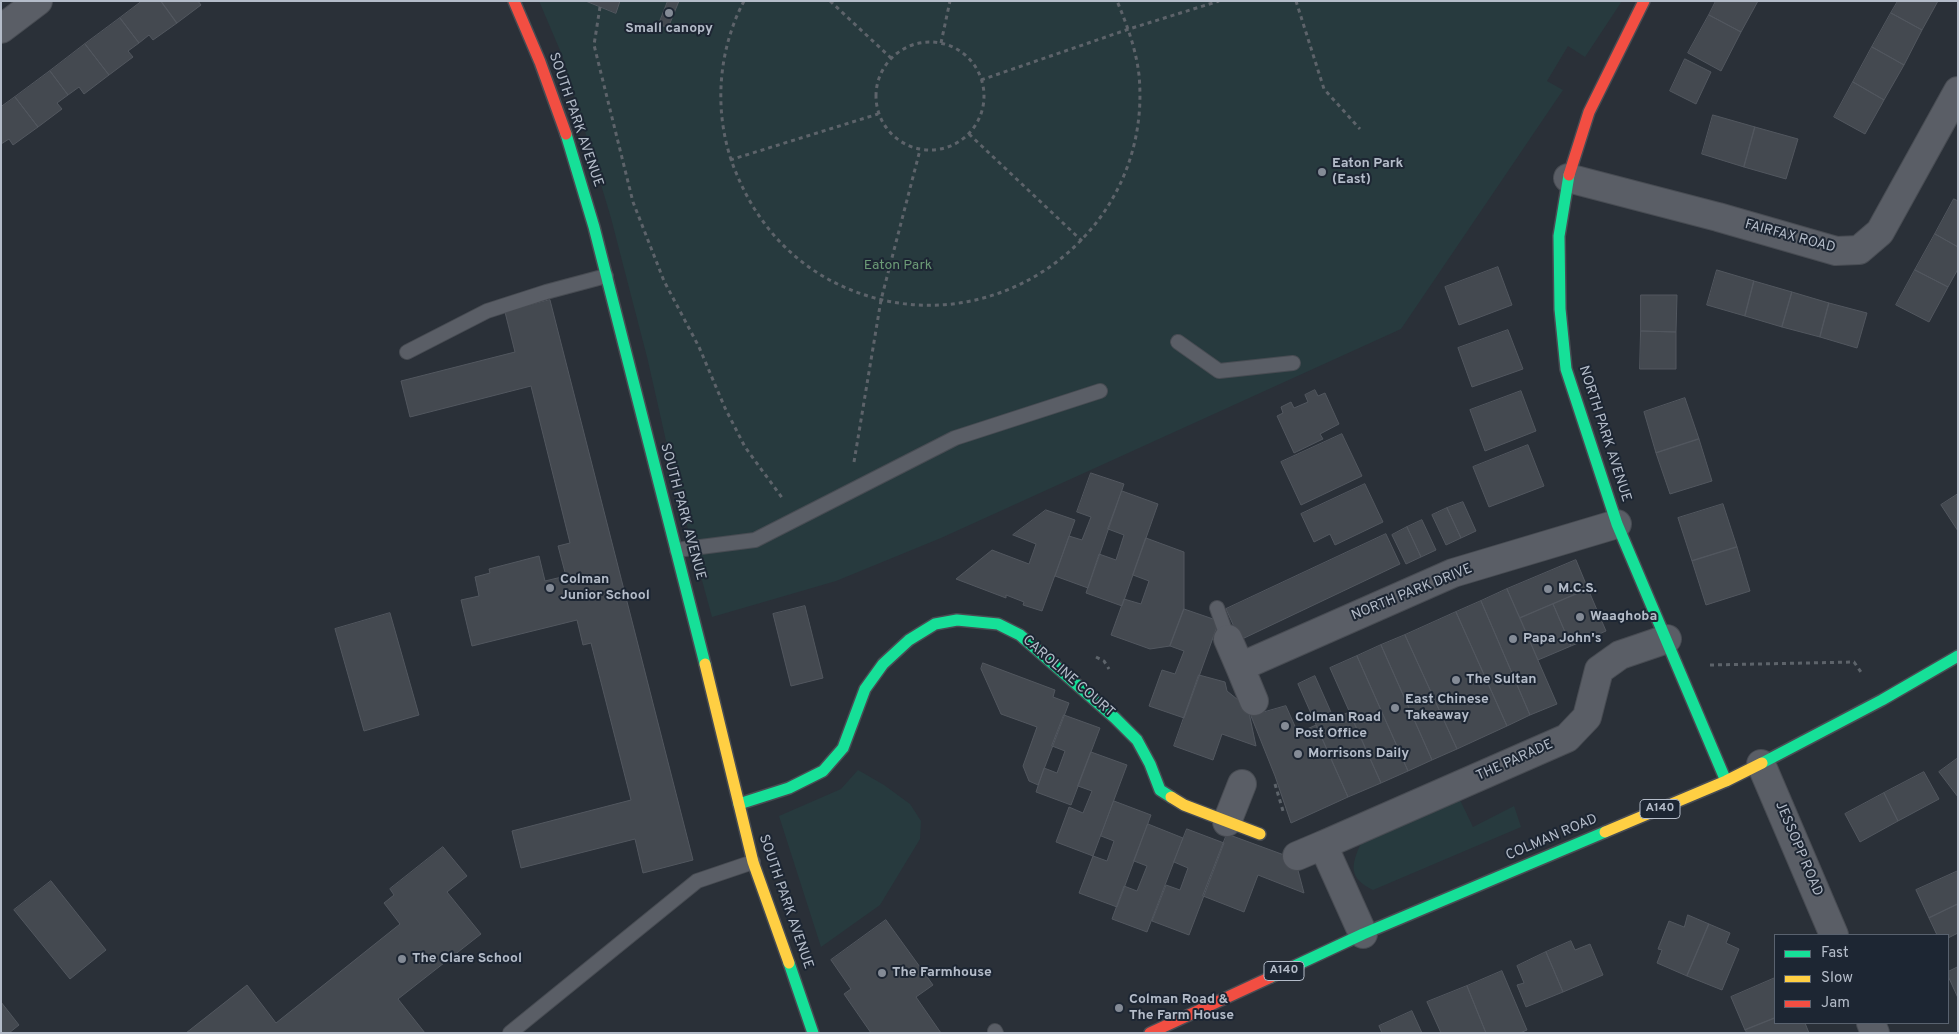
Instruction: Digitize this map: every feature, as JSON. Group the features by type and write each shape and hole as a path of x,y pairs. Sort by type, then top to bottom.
{"main road":[{"name":"SOUTH PARK AVENUE","path":"514,1 540,62 572,150 677,550 753,862 813,1033"},
{"name":"NORTH PARK AVENUE","path":"1644,1 1590,112 1568,178 1559,236 1560,309 1566,369 1618,524 1726,781"},
{"name":"CAROLINE COURT","path":"739,804 790,788 823,771 843,748 865,689 883,664 909,640 935,624 958,620 998,624 1020,635 1115,718 1137,740 1150,764 1160,790 1184,805 1260,834"},
{"name":"COLMAN ROAD","path":"1150,1033 1363,934 1726,781 1882,700 1958,656"}],"street":[{"path":"1,29 38,1"},
{"name":"FAIRFAX ROAD","path":"1568,178 1718,217 1836,251 1859,250 1880,232 1958,91"},
{"name":"NORTH PARK DRIVE","path":"1240,667 1454,574 1618,524"},
{"path":"1228,639 1254,701"},
{"name":"THE PARADE","path":"1297,856 1567,738 1587,716 1599,670 1620,655 1667,639"},
{"name":"JESSOPP ROAD","path":"1761,764 1834,934"},
{"path":"1227,822 1242,784"},
{"path":"1323,845 1363,934"}],"lane":[{"path":"407,352 487,311 546,292 606,276"},
{"path":"1178,342 1219,371 1293,363"},
{"path":"677,550 755,540 955,438 1100,391"},
{"path":"1217,608 1228,639"},
{"path":"510,1033 697,881 753,862"}],"path":[{"path":"744,1 734,20 722,63 720,112 730,160 748,201 777,241 810,268 834,283 881,300 910,305 946,306 979,300 1012,289 1059,262 1082,241 1097,223 1118,187 1131,154 1138,115 1138,75 1129,29 1117,1"},
{"path":"830,1 891,58"},
{"path":"941,43 950,1"},
{"path":"981,80 1129,29 1219,1"},
{"path":"1296,1 1324,89 1360,129"},
{"path":"600,7 594,45 640,219 664,281 699,347 725,408 745,447 782,497 794,519"},
{"path":"941,43 960,52 969,59 981,80 984,99 981,114 969,134 951,146 937,150 920,150 899,141 889,133 878,114 876,98 878,83 883,69 891,58 916,44 941,43"},
{"path":"730,160 878,114"},
{"path":"969,134 1082,241"},
{"path":"850,491 881,300 920,150"},
{"path":"1677,666 1854,662 1882,700"},
{"path":"1274,780 1286,819"}],"green space":[{"name":"Eaton Park","path":"539,1 1622,1 1585,57 1568,46 1547,81 1563,90 1401,329 941,538 836,581 712,617 676,485 648,361 611,218 562,55"},
{"path":"858,770 884,785 910,804 921,821 920,839 880,905 821,947 779,816 841,789"},
{"path":"1460,800 1473,827 1514,806 1521,827 1373,890 1359,881 1354,870 1354,864 1361,843"}],"building":[{"path":"142,1 161,1 177,23 153,40 149,35 139,43 120,18"},
{"path":"161,1 198,1 201,5 177,23"},
{"path":"586,1 620,1 616,13"},
{"name":"Small canopy","path":"668,1 679,1 668,28 659,24"},
{"path":"1716,1 1758,1 1741,32 1709,15"},
{"path":"1898,1 1938,1 1922,30 1891,13"},
{"path":"1891,13 1922,30 1904,65 1872,47"},
{"path":"1709,15 1741,32 1721,71 1688,53"},
{"path":"120,18 139,43 128,51 133,57 109,75 85,44"},
{"path":"85,44 109,75 84,94 79,87 68,95 50,71"},
{"path":"1872,47 1904,65 1884,100 1853,82"},
{"path":"1685,59 1711,72 1696,104 1670,91"},
{"path":"50,71 68,95 57,103 62,109 38,127 15,97"},
{"path":"1853,82 1884,100 1865,134 1834,117"},
{"path":"15,97 38,127 13,145 9,139 1,144 1,107"},
{"path":"1713,115 1755,127 1744,167 1702,154"},
{"path":"1755,127 1798,139 1786,179 1744,167"},
{"path":"1954,199 1958,201 1958,247 1935,234"},
{"path":"1935,234 1958,247 1958,269 1948,287 1915,270"},
{"path":"1498,267 1512,305 1459,325 1445,287"},
{"path":"1717,270 1754,281 1745,316 1707,305"},
{"path":"1915,270 1948,287 1929,322 1896,305"},
{"path":"1754,281 1792,292 1782,327 1745,316"},
{"path":"1792,292 1829,303 1820,337 1782,327"},
{"path":"1641,295 1677,295 1676,332 1641,331"},
{"name":"Colman Junior School","path":"550,300 693,860 643,873 635,839 521,868 512,831 631,800 591,643 583,645 577,620 472,646 461,600 479,596 475,577 490,573 489,569 539,556 545,581 566,576 558,546 570,543 531,386 410,417 401,381 515,352 505,312"},
{"path":"1829,303 1867,313 1857,348 1820,337"},
{"path":"1508,330 1523,369 1472,387 1458,348"},
{"path":"1641,331 1676,332 1676,369 1640,369"},
{"path":"1315,390 1318,396 1325,393 1339,424 1320,434 1323,439 1294,453 1277,416 1283,413 1281,407 1291,402 1294,408 1308,402 1305,395"},
{"path":"1521,391 1536,431 1485,451 1470,410"},
{"path":"1685,398 1699,439 1656,453 1644,412"},
{"path":"1342,434 1362,476 1301,505 1281,462"},
{"path":"1699,439 1712,481 1670,494 1656,453"},
{"path":"1528,445 1544,486 1489,507 1473,467"},
{"path":"1091,473 1124,484 1088,588 1055,576 1069,536 1082,540 1091,517 1077,512"},
{"path":"1365,484 1383,522 1335,545 1330,534 1314,542 1301,514"},
{"path":"1122,491 1158,504 1122,606 1086,593 1099,554 1116,560 1124,535 1108,529"},
{"path":"1958,494 1958,531 1941,505"},
{"path":"1463,502 1476,531 1461,538 1447,508"},
{"path":"1723,504 1737,547 1692,561 1678,518"},
{"path":"1447,508 1461,538 1446,545 1432,515"},
{"path":"1046,510 1075,520 1042,611 1023,605 1024,602 1006,595 1006,598 956,579 992,550 1029,564 1036,544 1013,535"},
{"path":"1422,520 1436,550 1421,557 1407,527"},
{"path":"1407,527 1421,557 1406,564 1392,535"},
{"path":"1386,534 1400,564 1240,640 1226,609"},
{"path":"1146,538 1184,552 1184,609 1170,646 1150,649 1111,635 1124,599 1141,604 1149,581 1133,575"},
{"path":"1737,547 1750,591 1706,605 1692,561"},
{"name":"M.C.S.","path":"1576,560 1588,589 1520,618 1507,589"},
{"name":"Papa John's","path":"1507,589 1557,704 1530,715 1481,601"},
{"name":"Waaghoba","path":"1588,589 1606,631 1571,646 1553,604"},
{"path":"1481,601 1530,715 1507,726 1456,612"},
{"path":"1553,604 1571,646 1538,660 1520,618"},
{"path":"805,606 823,678 791,686 773,614"},
{"path":"1184,609 1219,621 1184,718 1149,706 1162,670 1175,674 1184,651 1170,646"},
{"name":"The Sultan","path":"1456,612 1507,726 1457,749 1405,635"},
{"path":"390,613 419,715 364,731 335,629"},
{"path":"1405,635 1457,749 1432,760 1381,645"},
{"name":"East Chinese Takeaway","path":"1381,645 1432,760 1408,771 1357,656"},
{"path":"1357,656 1408,771 1381,783 1330,668"},
{"path":"983,663 1055,690 1053,697 1069,703 1038,785 1029,781 1023,766 1037,727 1001,714 981,669"},
{"path":"1199,675 1225,682 1227,691 1248,708 1256,746 1222,734 1213,760 1174,746"},
{"path":"1315,676 1334,719 1349,712 1381,783 1348,797 1298,684"},
{"name":"Morrisons Daily","path":"1286,706 1298,733 1316,725 1348,797 1291,823 1251,716"},
{"path":"1064,715 1100,728 1071,805 1036,792 1044,768 1057,773 1065,751 1052,746"},
{"path":"1091,752 1127,765 1093,856 1056,842 1069,807 1083,813 1092,791 1078,786"},
{"path":"1958,758 1958,797 1939,772"},
{"path":"1924,772 1939,799 1898,821 1884,793"},
{"path":"1884,793 1898,821 1860,842 1845,814"},
{"path":"1114,801 1151,815 1117,907 1079,893 1093,856 1107,861 1114,841 1101,836"},
{"path":"1148,824 1183,838 1147,932 1112,919 1124,886 1137,891 1147,866 1134,861"},
{"path":"1187,829 1224,843 1189,935 1152,921 1166,885 1180,890 1188,868 1174,862"},
{"path":"1227,834 1295,859 1304,893 1258,875 1244,912 1203,896"},
{"name":"The Clare School","path":"443,847 467,876 447,892 481,934 398,999 425,1033 186,1033 247,985 276,1023 400,924 384,903 394,895 390,889"},
{"path":"1958,871 1958,904 1929,918 1916,890"},
{"path":"51,881 106,950 70,979 14,910"},
{"path":"1958,904 1958,933 1949,938 1949,934 1937,934 1929,918"},
{"path":"1688,915 1709,924 1687,976 1657,963 1662,950 1658,949 1669,921 1684,927"},
{"name":"The Farmhouse","path":"886,920 933,985 916,997 941,1033 871,1033 844,994 851,989 831,960"},
{"path":"1709,924 1730,933 1726,943 1739,949 1722,990 1687,976"},
{"path":"1571,941 1575,950 1590,944 1603,975 1563,992 1546,952"},
{"path":"1546,952 1563,992 1526,1007 1517,985 1524,983 1517,966"},
{"path":"1958,967 1958,998 1949,978 1949,972"},
{"path":"1502,971 1527,1030 1520,1033 1486,1033 1467,986"},
{"path":"1774,978 1774,1018 1745,1030 1731,997"},
{"path":"1467,986 1486,1033 1441,1033 1427,1002"},
{"path":"1,1002 19,1025 9,1033 1,1033"},
{"path":"1412,1011 1422,1033 1382,1033 1379,1026"},
{"path":"1774,1018 1774,1024 1805,1024 1809,1033 1747,1033 1745,1030"}],"traffic: fast":[{"path":"566,134 594,227 705,664"},
{"path":"1569,175 1559,236 1560,309 1566,369 1617,524 1726,781"},
{"path":"739,804 789,788 823,771 843,748 865,689 883,664 909,640 935,624 957,620 998,624 1020,635 1115,718 1137,740 1150,764 1160,790 1171,797"},
{"path":"1762,763 1882,700 1958,656"},
{"path":"1271,977 1363,934 1605,832"},
{"path":"789,963 813,1033"}],"traffic: slow":[{"path":"705,664 753,862 789,963"},
{"path":"1605,832 1726,781 1762,763"},
{"path":"1171,797 1184,805 1260,834"}],"traffic: jam":[{"path":"514,1 540,62 566,134"},
{"path":"1569,175 1589,112 1644,1"},
{"path":"1150,1033 1271,977"}],"place":[{"name":"Small canopy","path":"669,13"},
{"name":"Eaton Park (East)","path":"1322,172"},
{"name":"Colman Junior School","path":"550,588"},
{"name":"M.C.S.","path":"1548,589"},
{"name":"Waaghoba","path":"1580,617"},
{"name":"Papa John's","path":"1513,639"},
{"name":"The Sultan","path":"1456,680"},
{"name":"East Chinese Takeaway","path":"1395,708"},
{"name":"Colman Road Post Office","path":"1285,726"},
{"name":"Morrisons Daily","path":"1298,754"},
{"name":"The Clare School","path":"402,959"},
{"name":"The Farmhouse","path":"882,973"},
{"name":"Colman Road & The Farm House","path":"1119,1008"}]}
